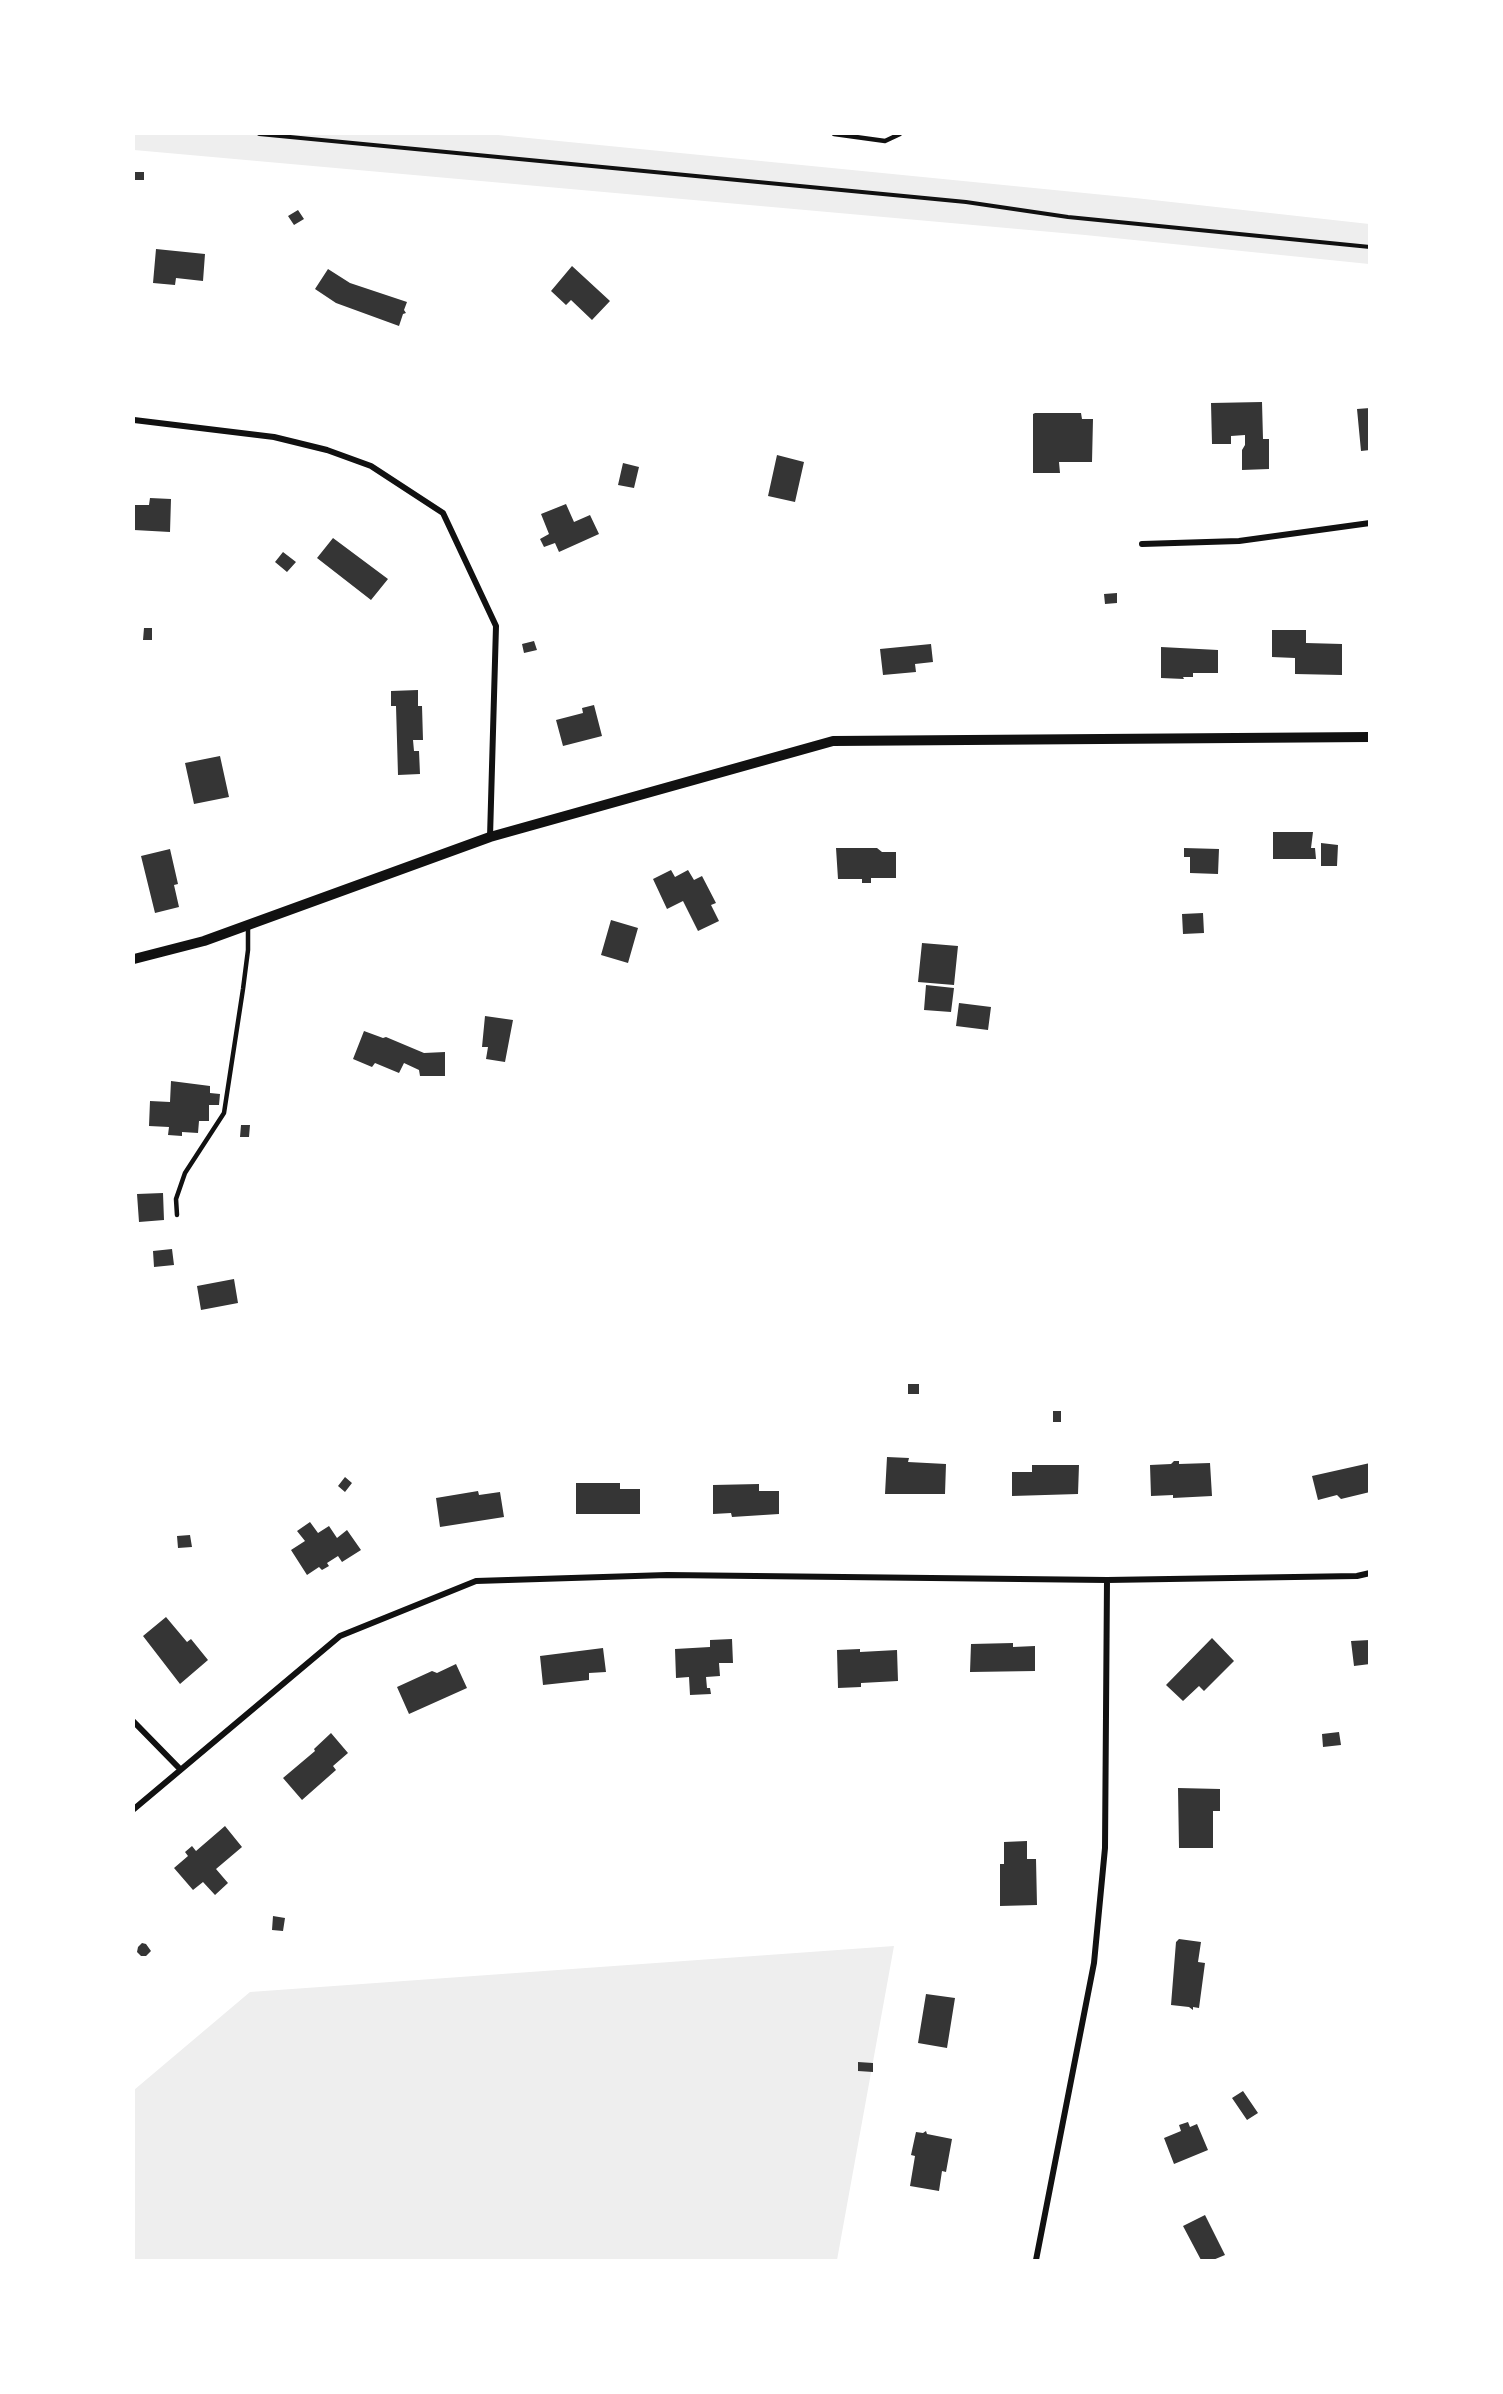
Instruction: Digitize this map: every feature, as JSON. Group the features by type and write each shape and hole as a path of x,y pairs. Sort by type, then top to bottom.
{"street":[{"path":"134,420 274,437 327,450 371,466 443,513 496,626 490,837"},
{"path":"1142,544 1239,541 1370,523"},
{"path":"134,959 204,941 490,837 833,741 1370,737"},
{"path":"134,1809 340,1636 476,1581 667,1575 1107,1580 1357,1576 1370,1573"},
{"path":"1036,2260 1094,1963 1105,1848 1107,1580"},
{"path":"134,1722 180,1769"}],"lane":[{"path":"834,134 885,141 900,134"},
{"path":"177,1215 176,1198 185,1173 224,1113 248,950 248,925"}],"path":[{"path":"259,134 954,201 1068,217 1370,247"}],"shaded area":[{"path":"134,134 488,134 1135,198 1369,224 1369,264 1085,235 134,150"},
{"path":"894,1946 837,2260 134,2260 134,2090 250,1992"}],"building":[{"path":"134,172 144,172 144,180 134,180"},
{"path":"298,210 304,219 294,225 288,216"},
{"path":"156,249 205,254 203,281 176,278 175,285 153,283"},
{"path":"572,266 610,301 592,320 571,300 566,305 551,291"},
{"path":"328,269 350,283 407,302 404,310 406,313 403,314 399,326 336,303 315,289"},
{"path":"1262,402 1263,439 1269,439 1269,469 1242,470 1245,435 1231,436 1231,444 1212,444 1211,403"},
{"path":"1370,408 1370,450 1361,451 1357,409"},
{"path":"1081,413 1082,419 1093,419 1092,462 1059,462 1060,473 1033,473 1033,414"},
{"path":"777,455 804,462 795,502 768,496"},
{"path":"623,463 639,467 634,488 618,485"},
{"path":"150,498 171,499 170,532 134,530 134,505 149,505"},
{"path":"566,504 574,522 590,515 599,534 559,552 555,543 544,547 540,539 549,534 541,514"},
{"path":"333,538 388,579 371,600 317,558"},
{"path":"283,552 296,562 287,572 275,562"},
{"path":"1117,593 1117,603 1105,604 1104,594"},
{"path":"144,628 152,628 152,640 143,640"},
{"path":"1272,630 1306,630 1306,643 1342,644 1342,675 1295,674 1295,658 1272,657"},
{"path":"534,641 537,650 524,653 522,644"},
{"path":"931,644 933,662 915,664 916,672 883,675 880,649"},
{"path":"1161,647 1218,650 1218,673 1193,673 1193,677 1183,677 1184,679 1161,678"},
{"path":"418,690 418,706 422,706 423,740 413,740 414,751 419,751 420,774 398,775 396,706 391,706 391,691"},
{"path":"594,705 602,736 563,746 556,720 583,713 582,708"},
{"path":"220,756 229,797 194,804 185,763"},
{"path":"1273,832 1313,832 1311,848 1315,848 1316,859 1273,859"},
{"path":"1321,843 1338,845 1337,866 1321,866"},
{"path":"836,848 877,848 882,852 896,852 896,878 871,878 871,883 862,883 862,879 838,879"},
{"path":"1184,848 1219,849 1218,874 1190,873 1190,857 1184,857"},
{"path":"170,849 178,884 174,885 179,907 155,913 141,856"},
{"path":"671,870 675,877 688,870 694,880 702,876 716,903 711,905 719,921 698,931 683,901 667,909 653,879"},
{"path":"1203,913 1204,933 1183,934 1182,914"},
{"path":"611,920 638,928 628,963 601,955"},
{"path":"922,943 958,946 954,985 918,982"},
{"path":"926,985 954,988 951,1012 924,1010"},
{"path":"959,1003 991,1007 988,1030 956,1026"},
{"path":"485,1016 513,1020 505,1062 486,1059 488,1047 482,1047"},
{"path":"364,1031 386,1037 424,1053 445,1052 445,1076 420,1076 419,1070 404,1063 399,1073 375,1063 372,1067 353,1059"},
{"path":"171,1081 210,1086 210,1093 220,1094 219,1105 209,1105 209,1121 199,1121 198,1133 182,1132 182,1136 168,1135 169,1127 149,1126 150,1101 170,1102"},
{"path":"241,1125 250,1125 249,1137 240,1137"},
{"path":"163,1193 164,1220 139,1222 137,1194"},
{"path":"172,1249 174,1265 154,1267 153,1251"},
{"path":"234,1279 238,1303 201,1310 197,1286"},
{"path":"908,1384 919,1384 919,1394 908,1394"},
{"path":"1053,1411 1061,1411 1061,1422 1053,1422"},
{"path":"887,1457 909,1458 908,1462 946,1464 945,1494 885,1494"},
{"path":"1179,1461 1179,1464 1210,1463 1212,1496 1173,1498 1173,1495 1151,1496 1150,1465 1171,1464"},
{"path":"1370,1463 1370,1492 1341,1499 1337,1495 1318,1500 1312,1476"},
{"path":"1032,1465 1079,1465 1078,1494 1012,1496 1012,1472 1032,1472"},
{"path":"345,1477 352,1483 345,1492 338,1486"},
{"path":"576,1483 620,1483 620,1489 640,1489 640,1514 576,1514"},
{"path":"759,1484 759,1491 779,1491 779,1514 732,1517 731,1513 713,1514 713,1485"},
{"path":"478,1491 479,1495 500,1492 504,1517 440,1527 436,1498"},
{"path":"310,1522 318,1533 329,1526 337,1538 347,1530 361,1550 342,1562 338,1556 327,1563 329,1566 322,1570 319,1567 307,1575 291,1550 305,1541 297,1531"},
{"path":"190,1535 192,1547 178,1548 177,1536"},
{"path":"166,1617 187,1642 191,1639 208,1660 180,1684 143,1636"},
{"path":"1212,1638 1234,1661 1204,1691 1199,1686 1183,1701 1166,1685"},
{"path":"732,1639 733,1663 719,1663 720,1676 706,1677 707,1688 710,1688 711,1694 690,1695 689,1677 676,1678 675,1649 710,1647 710,1640"},
{"path":"1370,1640 1370,1664 1354,1666 1351,1641"},
{"path":"1013,1643 1013,1647 1035,1646 1035,1671 970,1672 971,1644"},
{"path":"603,1648 606,1672 589,1673 589,1680 543,1685 540,1656"},
{"path":"860,1649 860,1652 897,1650 898,1681 861,1683 861,1687 838,1688 837,1650"},
{"path":"456,1664 467,1688 409,1714 397,1687 432,1671 437,1673"},
{"path":"1339,1732 1341,1745 1323,1747 1322,1734"},
{"path":"331,1733 348,1753 333,1766 336,1770 302,1800 283,1778 315,1751 314,1749"},
{"path":"1178,1788 1220,1789 1220,1811 1213,1811 1213,1848 1179,1848"},
{"path":"225,1826 242,1847 216,1869 228,1883 215,1895 203,1882 193,1890 174,1868 188,1856 185,1852 192,1846 196,1851"},
{"path":"1027,1841 1027,1859 1036,1859 1037,1905 1000,1906 1000,1864 1004,1864 1004,1842"},
{"path":"273,1916 285,1918 283,1931 272,1930"},
{"path":"1179,1939 1201,1942 1198,1962 1205,1963 1199,2008 1193,2007 1193,2010 1189,2007 1171,2005 1176,1942"},
{"path":"142,1943 146,1944 151,1951 146,1956 141,1956 137,1952"},
{"path":"926,1994 955,1998 947,2048 918,2043"},
{"path":"858,2062 873,2063 873,2072 858,2071"},
{"path":"1243,2091 1258,2113 1247,2120 1232,2098"},
{"path":"1188,2122 1190,2127 1197,2124 1208,2150 1174,2164 1164,2138 1181,2131 1179,2125"},
{"path":"926,2131 927,2134 952,2139 946,2172 942,2171 939,2191 910,2186 915,2156 911,2155 916,2132"},
{"path":"1205,2215 1225,2255 1213,2260 1201,2260 1183,2226"}]}
